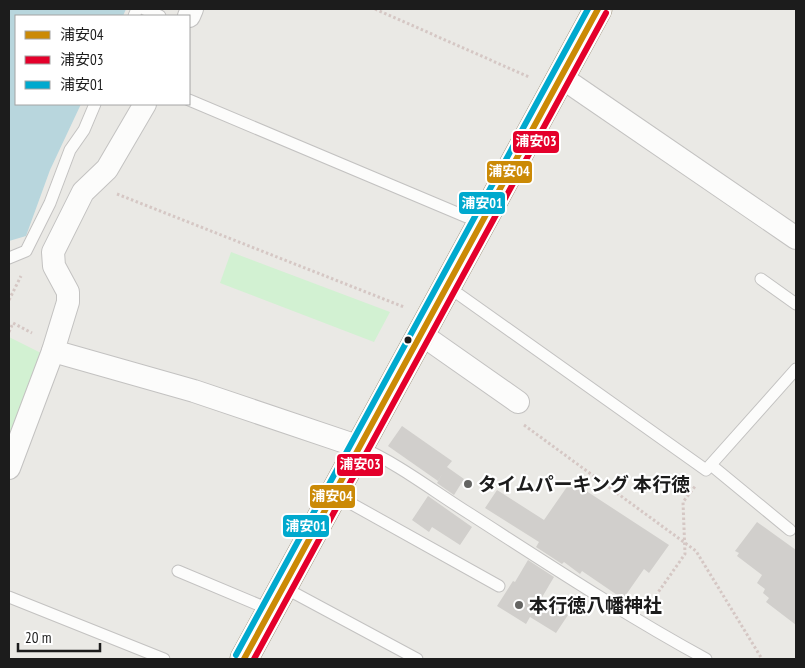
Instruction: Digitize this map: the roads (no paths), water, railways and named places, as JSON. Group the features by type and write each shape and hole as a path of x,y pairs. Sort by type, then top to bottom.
{"main road":[{"path":"244,659 598,9"}],"street":[{"path":"558,83 796,238"},
{"path":"9,468 53,351 68,297 66,286 54,266 53,252 83,192 110,164 144,105"},
{"path":"426,326 517,411"},
{"path":"53,351 194,391 360,448"}],"lane":[{"path":"144,9 158,15"},
{"path":"190,100 481,223"},
{"path":"9,258 26,252 50,203 70,150 84,130 95,105"},
{"path":"761,279 796,304"},
{"path":"447,286 709,468 790,530"},
{"path":"709,468 796,369"},
{"path":"360,448 386,458 451,503 638,621 706,659"},
{"path":"334,494 499,586"},
{"path":"178,571 277,598 417,659"},
{"path":"9,597 164,659"}],"water":[{"path":"9,9 126,9 123,15 15,15 15,105 81,105 50,170 26,236 9,241"}],"place":[{"name":"タイムパーキング 本行徳","path":"468,484"},
{"name":"本行徳八幡神社","path":"519,605"}]}
